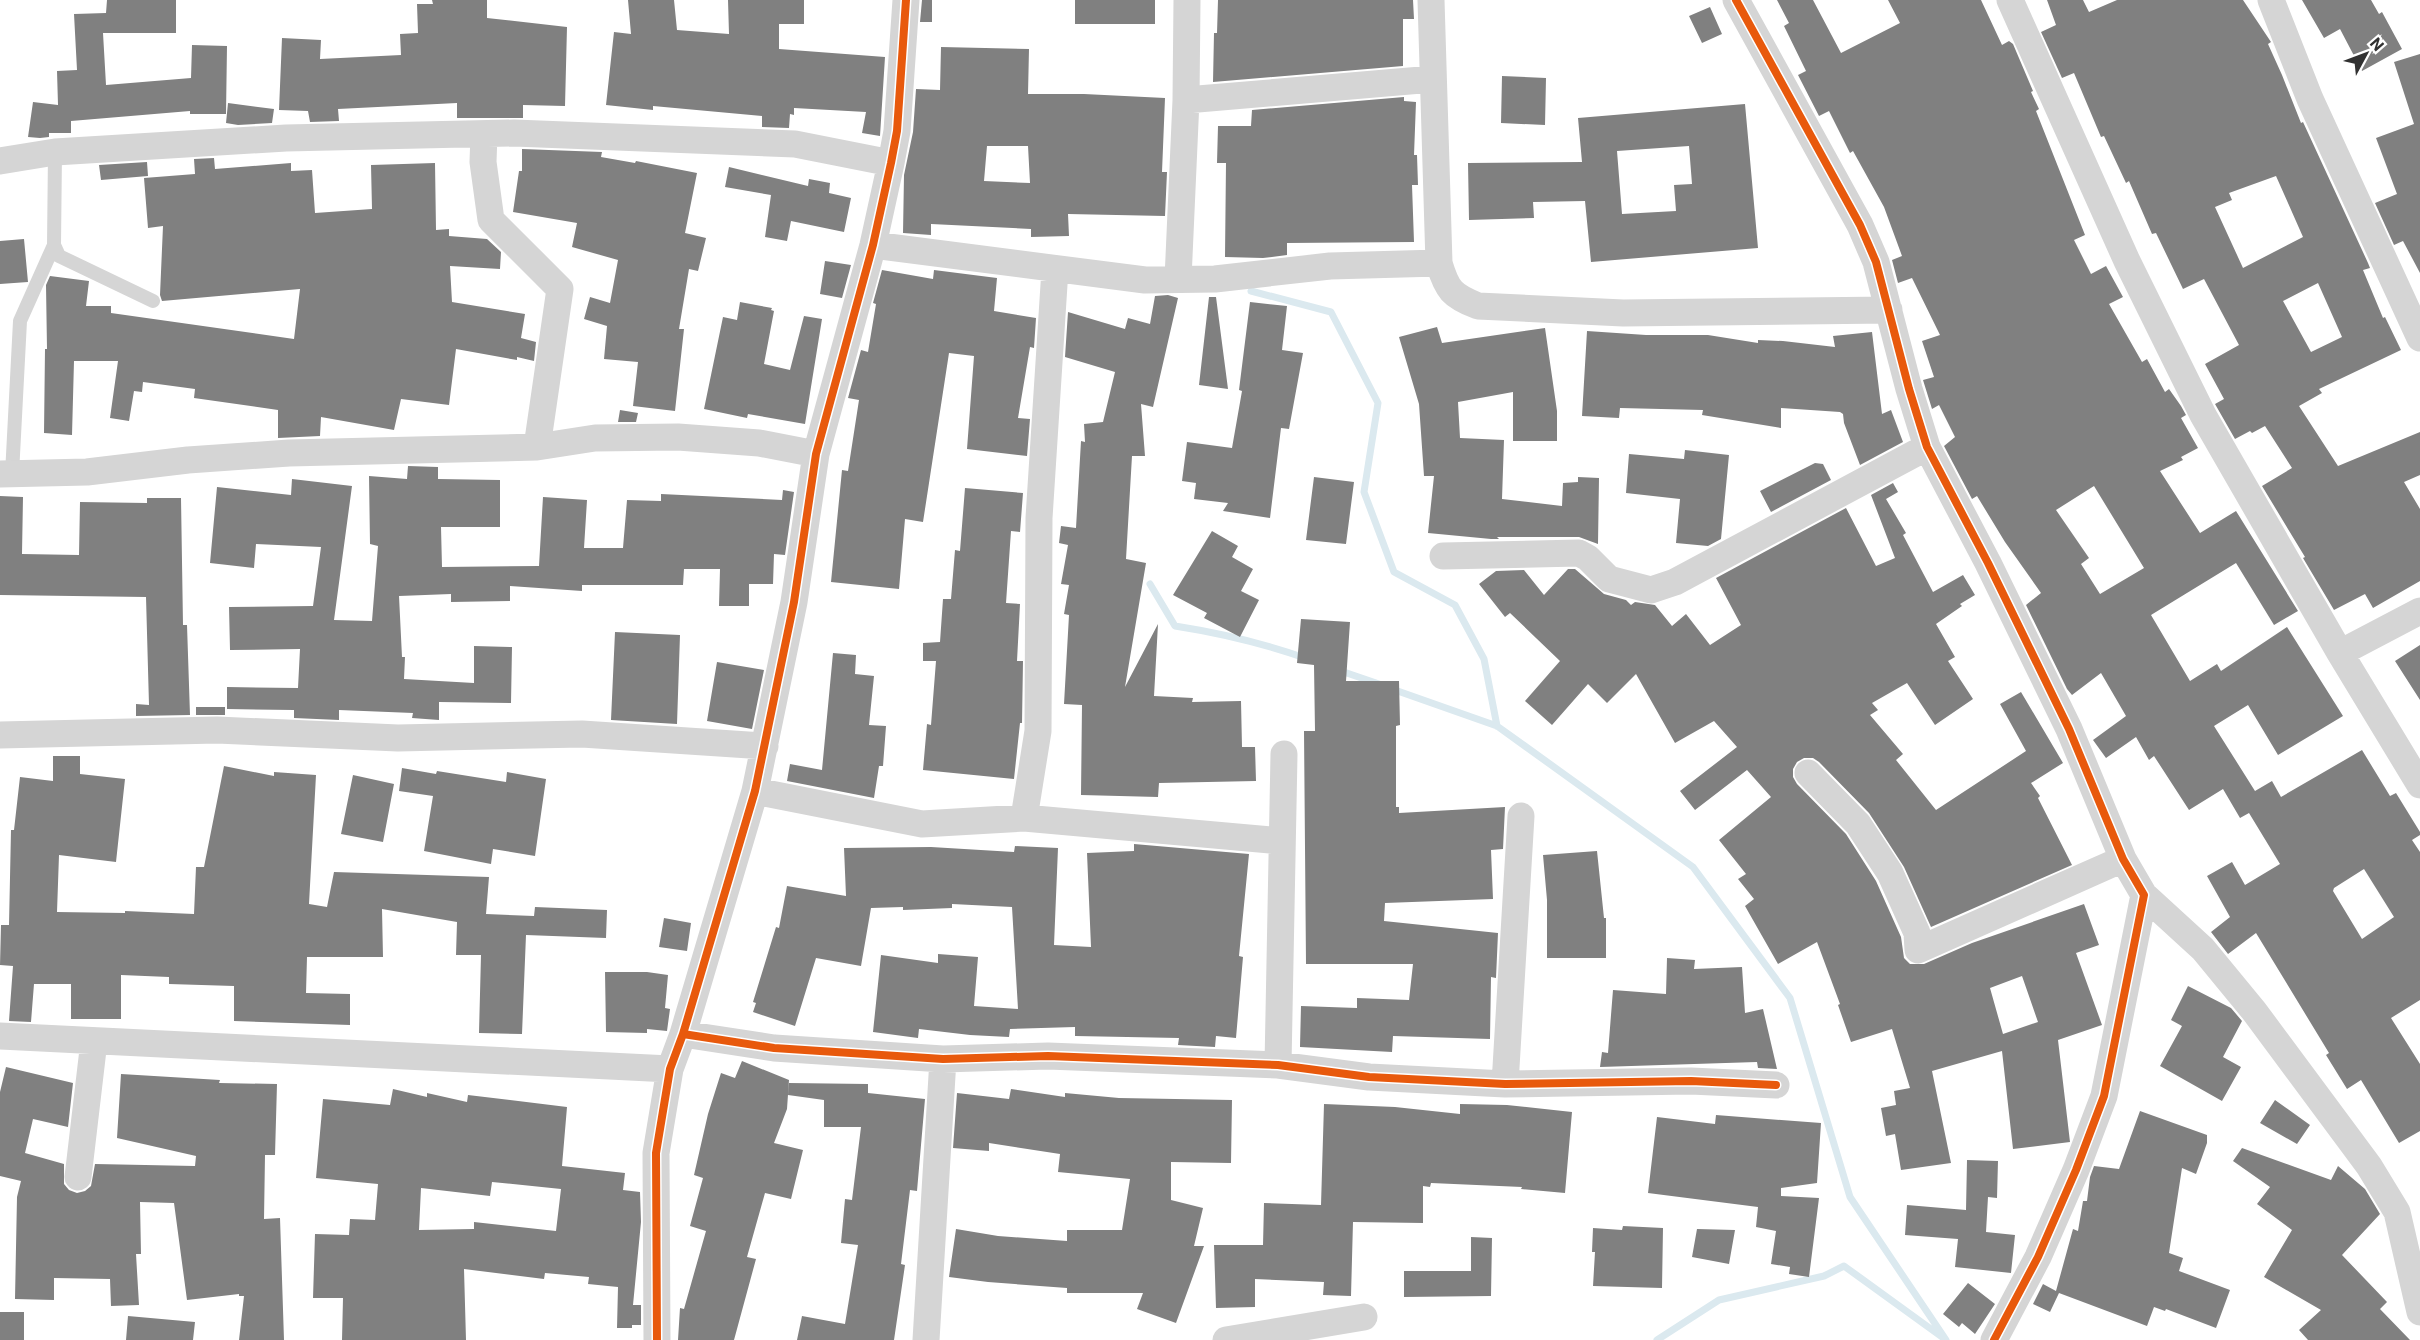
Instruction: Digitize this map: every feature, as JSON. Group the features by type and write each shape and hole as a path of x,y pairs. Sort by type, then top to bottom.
{"street":[{"path":"657,1340 656,1153 670,1069 683,1034 755,791 765,746 794,602 816,454 873,246 891,163 897,131 906,0"},
{"path":"1178,279 1186,100 1187,0"},
{"path":"1431,0 1439,263 1446,285 1458,298 1478,306 1623,313 1889,310"},
{"path":"1736,0 1860,225 1876,262 1909,389 1927,447 1988,563 2069,729 2123,859 2144,896 2203,949 2254,1011 2369,1166 2397,1212 2420,1312"},
{"path":"2010,0 2127,261 2203,415 2340,653 2420,785"},
{"path":"2271,0 2310,99 2420,338"},
{"path":"1186,100 1433,80"},
{"path":"484,134 483,162 491,220 560,289 537,447"},
{"path":"0,161 55,152 286,138 514,134 795,144 891,163"},
{"path":"873,246 1145,280 1215,279 1330,266 1439,263"},
{"path":"1024,818 1038,731 1039,518 1055,269"},
{"path":"6,474 87,472 188,460 289,453 537,447 595,438 678,437 759,443 816,454"},
{"path":"1443,556 1579,553 1588,558 1609,579 1651,590 1675,582 1927,447"},
{"path":"2340,653 2420,611"},
{"path":"0,735 217,730 398,738 582,734 765,746"},
{"path":"1278,1065 1284,754"},
{"path":"1808,773 1858,824 1890,873 1917,933 1918,950 2123,859"},
{"path":"755,791 922,824 1024,818 1282,841"},
{"path":"1505,1084 1521,816"},
{"path":"1994,1340 2038,1257 2076,1170 2104,1096 2144,896"},
{"path":"683,1034 774,1048 943,1059 1048,1056 1278,1065 1370,1077 1505,1084 1691,1081 1776,1085"},
{"path":"0,1036 670,1069"},
{"path":"78,1177 94,1041"},
{"path":"926,1340 943,1059"},
{"path":"1226,1340 1364,1317"}],"lane":[{"path":"6,474 20,321 54,245 55,152"},
{"path":"54,245 59,256 153,301"}],"building":[{"path":"107,0 176,0 176,33 103,33 106,85 191,78 192,45 227,46 226,114 190,114 190,111 71,121 71,133 49,133 49,137 40,138 28,137 33,102 58,105 57,71 77,70 74,14 106,13"},
{"path":"432,0 487,0 487,18 567,27 565,106 523,105 523,118 457,118 457,103 338,109 339,121 310,122 308,111 279,110 282,38 321,40 320,59 401,55 400,34 418,33 417,4 433,4"},
{"path":"628,0 674,0 677,30 729,34 728,0 804,0 804,24 779,24 779,49 885,57 880,136 862,133 866,112 794,108 794,115 790,114 789,128 762,127 762,116 653,106 653,110 606,105 614,32 631,34"},
{"path":"922,0 932,0 932,22 920,22"},
{"path":"1075,0 1155,0 1155,24 1075,24"},
{"path":"1218,0 1413,0 1414,19 1403,19 1403,66 1213,82 1214,33 1217,33"},
{"path":"1777,0 1813,0 1841,53 1900,23 1888,0 1981,0 2002,45 2009,41 2013,44 2033,91 2031,92 2039,109 2036,111 2085,235 2074,240 2091,274 2106,266 2123,297 2109,304 2142,362 2147,359 2165,392 2169,389 2181,406 2186,415 2181,418 2198,448 2181,457 2183,460 2160,471 2200,533 2236,511 2298,611 2274,625 2236,563 2151,615 2190,681 2217,664 2221,671 2287,627 2343,716 2278,755 2248,705 2214,726 2255,791 2272,781 2281,797 2362,750 2390,796 2396,793 2420,832 2420,835 2412,840 2420,852 2420,1000 2391,1018 2420,1064 2420,1131 2399,1143 2361,1080 2347,1089 2326,1055 2329,1053 2256,933 2228,954 2211,932 2230,917 2207,876 2232,862 2245,885 2280,864 2249,813 2240,818 2223,789 2189,810 2154,756 2149,760 2136,737 2106,758 2093,740 2126,716 2101,673 2072,695 2067,689 2026,605 2041,593 2005,542 1977,496 1972,499 1944,446 1955,437 1939,405 1932,409 1923,380 1934,377 1922,341 1940,335 1912,278 1898,283 1892,260 1902,256 1884,207 1853,151 1850,153 1829,111 1819,116 1798,75 1806,71 1784,26 1789,23","holes":["2094,486 2144,568 2100,594 2081,564 2089,558 2056,510","2364,869 2394,917 2362,939 2333,891 2334,888"]},
{"path":"2047,0 2083,0 2089,12 2117,0 2243,0 2271,42 2268,44 2301,123 2303,122 2368,263 2370,268 2363,270 2383,318 2385,317 2401,350 2319,389 2322,393 2299,406 2338,466 2420,432 2420,475 2404,482 2420,509 2420,581 2373,608 2365,594 2334,610 2262,486 2292,468 2265,426 2235,439 2215,404 2224,399 2205,364 2239,345 2204,279 2183,289 2156,233 2152,234 2129,181 2126,183 2104,136 2101,137 2074,73 2062,78 2041,32 2056,25","holes":["2276,176 2303,237 2243,268 2215,207 2232,200 2229,193","2318,283 2342,337 2311,352 2283,301"]},
{"path":"2302,0 2371,0 2379,14 2382,12 2402,49 2362,71 2340,29 2324,38"},
{"path":"1710,7 1722,34 1702,43 1689,16"},
{"path":"941,47 1029,49 1028,94 1165,98 1162,172 1167,172 1165,216 1068,214 1069,236 1031,237 1031,229 931,224 931,235 903,233 904,175 913,132 916,89 940,90","holes":["987,146 1028,146 1030,183 984,181"]},
{"path":"2420,54 2420,273 2403,241 2394,245 2375,203 2397,194 2376,138 2414,124 2394,62"},
{"path":"1502,76 1546,78 1545,125 1501,123"},
{"path":"1404,97 1404,101 1416,102 1414,155 1417,155 1418,185 1412,185 1414,242 1287,243 1287,255 1263,258 1225,257 1226,163 1217,163 1218,126 1251,126 1252,110"},
{"path":"228,103 274,109 272,123 238,125 226,123"},
{"path":"1745,104 1758,248 1591,262 1585,201 1533,202 1534,218 1469,220 1468,163 1582,162 1578,118","holes":["1689,146 1692,184 1674,185 1676,211 1622,214 1617,151"]},
{"path":"522,149 602,152 601,157 635,163 636,161 697,173 685,233 706,238 698,271 689,269 679,329 684,329 675,411 633,406 638,362 604,359 607,326 584,319 590,297 610,303 618,260 572,247 577,223 513,212 519,171 522,171"},
{"path":"214,158 215,169 291,163 291,171 312,170 315,213 372,209 371,165 435,163 436,230 449,229 449,236 487,239 501,252 500,269 450,266 452,302 525,314 521,338 536,342 534,361 456,349 449,405 401,399 394,430 321,417 320,436 278,438 278,410 194,398 195,389 143,382 142,392 134,391 129,421 110,418 118,361 74,361 72,435 44,433 45,349 47,349 46,285 50,276 89,281 86,306 111,306 111,313 294,339 300,289 162,301 160,295 163,226 148,228 144,178 195,174 194,159"},
{"path":"147,162 148,176 101,180 99,165"},
{"path":"729,167 808,186 809,179 830,183 829,193 851,198 844,232 791,221 787,241 765,237 771,195 725,187"},
{"path":"24,239 28,282 0,284 0,241"},
{"path":"825,261 851,265 842,298 820,294"},
{"path":"882,270 933,279 934,270 997,278 994,311 1036,318 1034,348 1030,347 1018,418 1030,419 1027,456 967,449 974,356 949,353 923,522 905,519 899,589 831,582 842,470 848,471 859,400 848,398 861,350 868,352 876,304 873,303"},
{"path":"1168,295 1178,298 1153,407 1141,404 1145,456 1132,456 1126,559 1146,563 1125,687 1158,624 1154,696 1193,698 1192,702 1241,701 1242,747 1255,747 1256,781 1159,783 1158,797 1081,795 1082,705 1064,704 1069,615 1064,614 1069,585 1061,584 1068,545 1059,543 1061,526 1076,528 1081,441 1085,442 1084,424 1103,422 1115,372 1065,357 1068,312 1125,329 1128,318 1150,324 1155,296"},
{"path":"1209,297 1216,297 1228,389 1199,385"},
{"path":"740,302 772,308 771,310 774,311 764,364 790,370 804,316 822,319 805,424 748,414 747,418 704,409 723,317 737,320"},
{"path":"1250,302 1287,306 1282,350 1303,353 1289,429 1281,428 1270,518 1223,511 1228,503 1194,499 1196,483 1182,481 1187,442 1232,448 1242,391 1239,390"},
{"path":"1437,327 1442,343 1545,328 1557,411 1557,441 1513,441 1513,392 1458,402 1460,438 1504,440 1502,499 1562,506 1563,483 1578,482 1578,477 1599,478 1598,544 1579,537 1497,537 1499,539 1491,539 1428,533 1434,476 1424,476 1419,404 1399,337"},
{"path":"1587,331 1646,335 1708,335 1758,343 1758,340 1783,341 1835,347 1833,336 1872,332 1882,414 1891,410 1903,442 1860,465 1844,423 1843,414 1840,412 1781,408 1781,428 1702,415 1703,410 1620,408 1619,418 1582,416"},
{"path":"620,410 638,413 636,422 618,422"},
{"path":"1685,450 1729,455 1721,539 1708,546 1676,543 1680,499 1626,493 1629,454 1684,459"},
{"path":"1815,463 1823,464 1831,480 1771,512 1760,491"},
{"path":"408,466 438,467 438,479 500,480 500,527 441,527 442,567 539,566 543,497 587,500 584,548 623,548 627,500 661,501 661,494 782,500 783,490 794,492 785,555 774,554 773,584 749,584 749,606 719,606 720,569 684,569 683,585 582,585 582,591 510,586 510,601 451,602 451,594 399,596 402,657 405,657 404,679 474,683 474,646 512,647 511,703 439,702 439,720 412,718 413,713 339,710 339,720 294,718 294,710 227,709 227,687 298,688 300,649 230,650 229,607 313,606 321,547 256,544 254,568 210,563 217,487 291,495 292,479 352,486 334,620 372,621 378,546 370,544 369,476 407,479"},
{"path":"1314,477 1354,482 1346,544 1306,540"},
{"path":"1893,483 1898,492 1886,499 1906,533 1903,535 1933,592 1963,575 1975,595 1936,624 1955,657 1948,661 1973,699 1935,725 1907,683 1872,703 1878,710 1870,715 1903,754 1896,760 1936,810 2026,751 2000,704 2021,692 2063,763 2031,783 2040,796 2038,798 2072,865 1931,927 1904,867 1869,813 1813,758 1804,758 1797,762 1793,769 1793,777 1797,784 1846,834 1876,881 1901,937 1904,958 1910,964 1924,964 1972,943 2084,904 2099,945 2076,953 2102,1025 2058,1040 2070,1142 2013,1149 2002,1051 1932,1071 1951,1163 1901,1170 1895,1134 1886,1136 1881,1108 1896,1105 1894,1091 1910,1088 1892,1029 1851,1042 1838,1005 1840,1004 1817,942 1778,964 1745,906 1754,899 1738,879 1746,874 1719,840 1771,797 1747,770 1695,810 1680,791 1737,747 1714,721 1675,743 1636,674 1607,703 1588,684 1552,725 1525,701 1560,661 1510,613 1505,617 1479,584 1496,571 1524,570 1544,595 1568,569 1575,569 1604,594 1626,600 1631,605 1635,602 1655,605 1672,626 1686,614 1710,645 1741,625 1716,578 1846,508 1876,566 1895,558 1871,495","holes":["2022,976 2038,1022 2003,1034 1990,988"]},
{"path":"965,488 1023,493 1020,532 1011,531 1006,603 1020,604 1017,661 1023,661 1022,723 1020,723 1014,779 923,770 927,724 931,725 936,661 923,661 923,643 940,642 943,599 951,599 955,550 960,551"},
{"path":"0,496 23,497 22,554 79,555 80,502 147,503 147,498 181,498 183,625 187,625 190,715 136,716 136,704 149,705 146,597 0,595"},
{"path":"1212,531 1238,546 1232,557 1253,569 1241,591 1259,600 1240,637 1204,618 1207,613 1173,595"},
{"path":"1301,619 1350,622 1346,681 1399,681 1400,725 1396,726 1396,807 1399,807 1399,813 1505,807 1503,849 1491,850 1493,899 1385,903 1384,921 1498,933 1496,978 1491,977 1490,1039 1393,1036 1392,1052 1300,1047 1301,1006 1357,1008 1357,998 1409,1000 1413,964 1306,964 1304,731 1315,731 1314,665 1297,663"},
{"path":"615,632 680,635 677,724 611,720"},
{"path":"2420,645 2420,700 2395,661"},
{"path":"833,653 856,655 855,674 874,676 869,725 886,726 883,766 879,766 874,798 787,781 790,764 822,770"},
{"path":"717,662 764,670 752,729 707,721"},
{"path":"196,707 225,707 225,715 196,715"},
{"path":"53,756 80,756 80,774 125,779 116,862 59,855 57,912 125,913 125,911 194,914 196,867 204,867 224,766 274,776 274,772 316,775 309,904 327,907 334,872 489,877 486,914 534,916 535,907 607,910 606,938 526,935 522,1034 479,1033 481,955 456,955 457,922 382,909 383,957 307,957 306,993 350,994 350,1025 234,1021 234,986 169,984 169,977 121,975 121,1019 71,1019 71,984 34,984 31,1022 9,1021 13,966 0,965 1,925 9,925 11,830 14,830 20,777 53,781"},
{"path":"402,768 506,782 507,772 546,779 535,856 493,849 491,864 424,851 433,796 399,791"},
{"path":"353,775 394,784 383,842 341,834"},
{"path":"1134,844 1249,854 1239,956 1243,957 1236,1038 1216,1036 1215,1047 1178,1045 1179,1038 1075,1036 1075,1027 1010,1029 1009,1037 919,1029 918,1038 873,1032 881,955 938,963 938,954 978,957 974,1006 1018,1009 1012,907 952,904 952,908 903,910 903,907 871,908 861,966 816,958 795,1026 753,1012 756,1003 753,1002 776,927 779,928 787,886 846,896 844,848 931,847 1014,852 1015,846 1058,848 1054,945 1091,947 1087,853 1134,851"},
{"path":"1597,851 1604,918 1606,918 1606,958 1547,958 1547,900 1543,855"},
{"path":"664,918 691,923 687,951 659,947"},
{"path":"1667,958 1695,960 1694,969 1742,967 1745,1013 1763,1009 1777,1069 1758,1068 1757,1062 1600,1067 1602,1052 1608,1053 1613,990 1666,994"},
{"path":"605,972 647,972 668,975 665,1008 670,1009 667,1031 647,1029 647,1033 606,1032"},
{"path":"2188,986 2231,1008 2242,1021 2223,1057 2241,1067 2222,1101 2160,1066 2182,1026 2171,1020"},
{"path":"742,1061 789,1080 787,1109 774,1143 803,1150 791,1199 765,1193 747,1257 756,1259 734,1340 678,1340 680,1308 684,1309 706,1231 690,1226 703,1178 694,1175 708,1114 721,1073 735,1078"},
{"path":"6,1067 73,1083 68,1127 33,1119 25,1153 64,1164 64,1184 69,1190 77,1193 91,1186 95,1164 195,1166 196,1156 117,1138 121,1074 220,1080 219,1083 277,1084 275,1155 265,1155 264,1219 280,1218 284,1340 239,1340 244,1296 239,1296 239,1294 187,1300 174,1203 140,1202 141,1254 136,1254 139,1305 111,1306 110,1279 54,1278 54,1300 15,1299 17,1197 21,1181 0,1176 0,1092"},
{"path":"789,1083 868,1084 868,1093 925,1099 917,1191 910,1190 901,1264 905,1265 894,1340 797,1340 802,1316 845,1324 858,1245 841,1243 845,1199 852,1200 861,1127 824,1127 824,1100 788,1095"},
{"path":"393,1089 427,1097 427,1093 467,1102 468,1095 567,1107 562,1166 625,1173 623,1190 640,1192 641,1222 633,1305 641,1305 641,1325 632,1325 632,1328 617,1328 618,1287 588,1284 589,1277 545,1273 544,1279 464,1269 466,1340 342,1340 343,1298 313,1298 315,1234 349,1235 350,1219 375,1220 378,1184 316,1178 323,1099 390,1105","holes":["492,1182 561,1189 556,1231 474,1222 474,1229 419,1230 421,1188 490,1196"]},
{"path":"1011,1089 1065,1097 1065,1093 1119,1098 1232,1100 1231,1163 1171,1162 1171,1200 1203,1208 1194,1246 1204,1246 1176,1323 1137,1309 1143,1293 1067,1293 1067,1288 949,1277 956,1229 998,1236 1067,1241 1067,1230 1122,1230 1130,1179 1058,1172 1060,1154 989,1143 989,1151 953,1148 957,1093 1009,1099"},
{"path":"2275,1100 2310,1125 2297,1144 2260,1123"},
{"path":"1324,1104 1395,1107 1460,1114 1460,1104 1507,1105 1572,1112 1565,1193 1521,1189 1522,1187 1431,1183 1430,1187 1423,1186 1423,1223 1353,1222 1351,1296 1323,1295 1324,1282 1255,1279 1255,1307 1216,1308 1214,1245 1263,1245 1264,1203 1321,1205"},
{"path":"2140,1111 2207,1135 2207,1143 2196,1174 2182,1168 2169,1253 2183,1258 2179,1271 2230,1290 2216,1328 2166,1309 2165,1311 2154,1307 2147,1326 2059,1293 2050,1312 2033,1304 2043,1284 2056,1291 2073,1229 2078,1231 2083,1201 2087,1201 2094,1166 2119,1169"},
{"path":"1716,1115 1821,1123 1817,1183 1781,1188 1781,1196 1819,1198 1809,1277 1789,1274 1790,1267 1771,1264 1776,1231 1756,1227 1758,1207 1648,1193 1657,1117 1715,1124"},
{"path":"2242,1148 2331,1180 2338,1166 2365,1189 2380,1214 2342,1255 2387,1302 2380,1309 2410,1340 2308,1340 2299,1330 2321,1310 2264,1277 2292,1230 2257,1204 2270,1187 2233,1161"},
{"path":"1967,1160 1998,1161 1997,1198 1988,1197 1986,1232 2015,1235 2011,1273 1955,1267 1958,1239 1905,1235 1907,1205 1966,1210"},
{"path":"1623,1226 1663,1228 1662,1288 1593,1286 1595,1252 1592,1252 1593,1228 1622,1230"},
{"path":"1697,1229 1735,1230 1729,1264 1692,1257"},
{"path":"1471,1237 1492,1238 1491,1296 1404,1297 1404,1271 1471,1271"},
{"path":"1968,1283 1995,1304 1975,1334 1962,1323 1959,1327 1943,1314"},
{"path":"0,1312 24,1312 24,1340 0,1340"},
{"path":"128,1316 195,1322 193,1340 126,1340"}],"waterway":[{"path":"1251,291 1331,312 1378,403 1364,492 1394,572 1455,605 1484,659 1497,726"},
{"path":"1150,584 1175,626 1241,639 1305,658"},
{"path":"1338,670 1379,684"},
{"path":"1392,689 1497,726 1693,867 1790,998 1850,1197 1946,1340"},
{"path":"1657,1340 1719,1300 1824,1276 1844,1266 1942,1337"}],"cycle path":[{"path":"657,1340 656,1153 670,1069 683,1034 755,791 794,602 816,454 873,245 891,163 897,131 906,0"},
{"path":"1736,0 1860,225 1876,262 1909,389 1927,447 1988,563 2069,729 2123,859 2144,895 2104,1096 2076,1170 2038,1257 1994,1340"},
{"path":"683,1034 774,1048 943,1059 1048,1056 1278,1065 1369,1077 1505,1084 1691,1081 1776,1085"}]}
